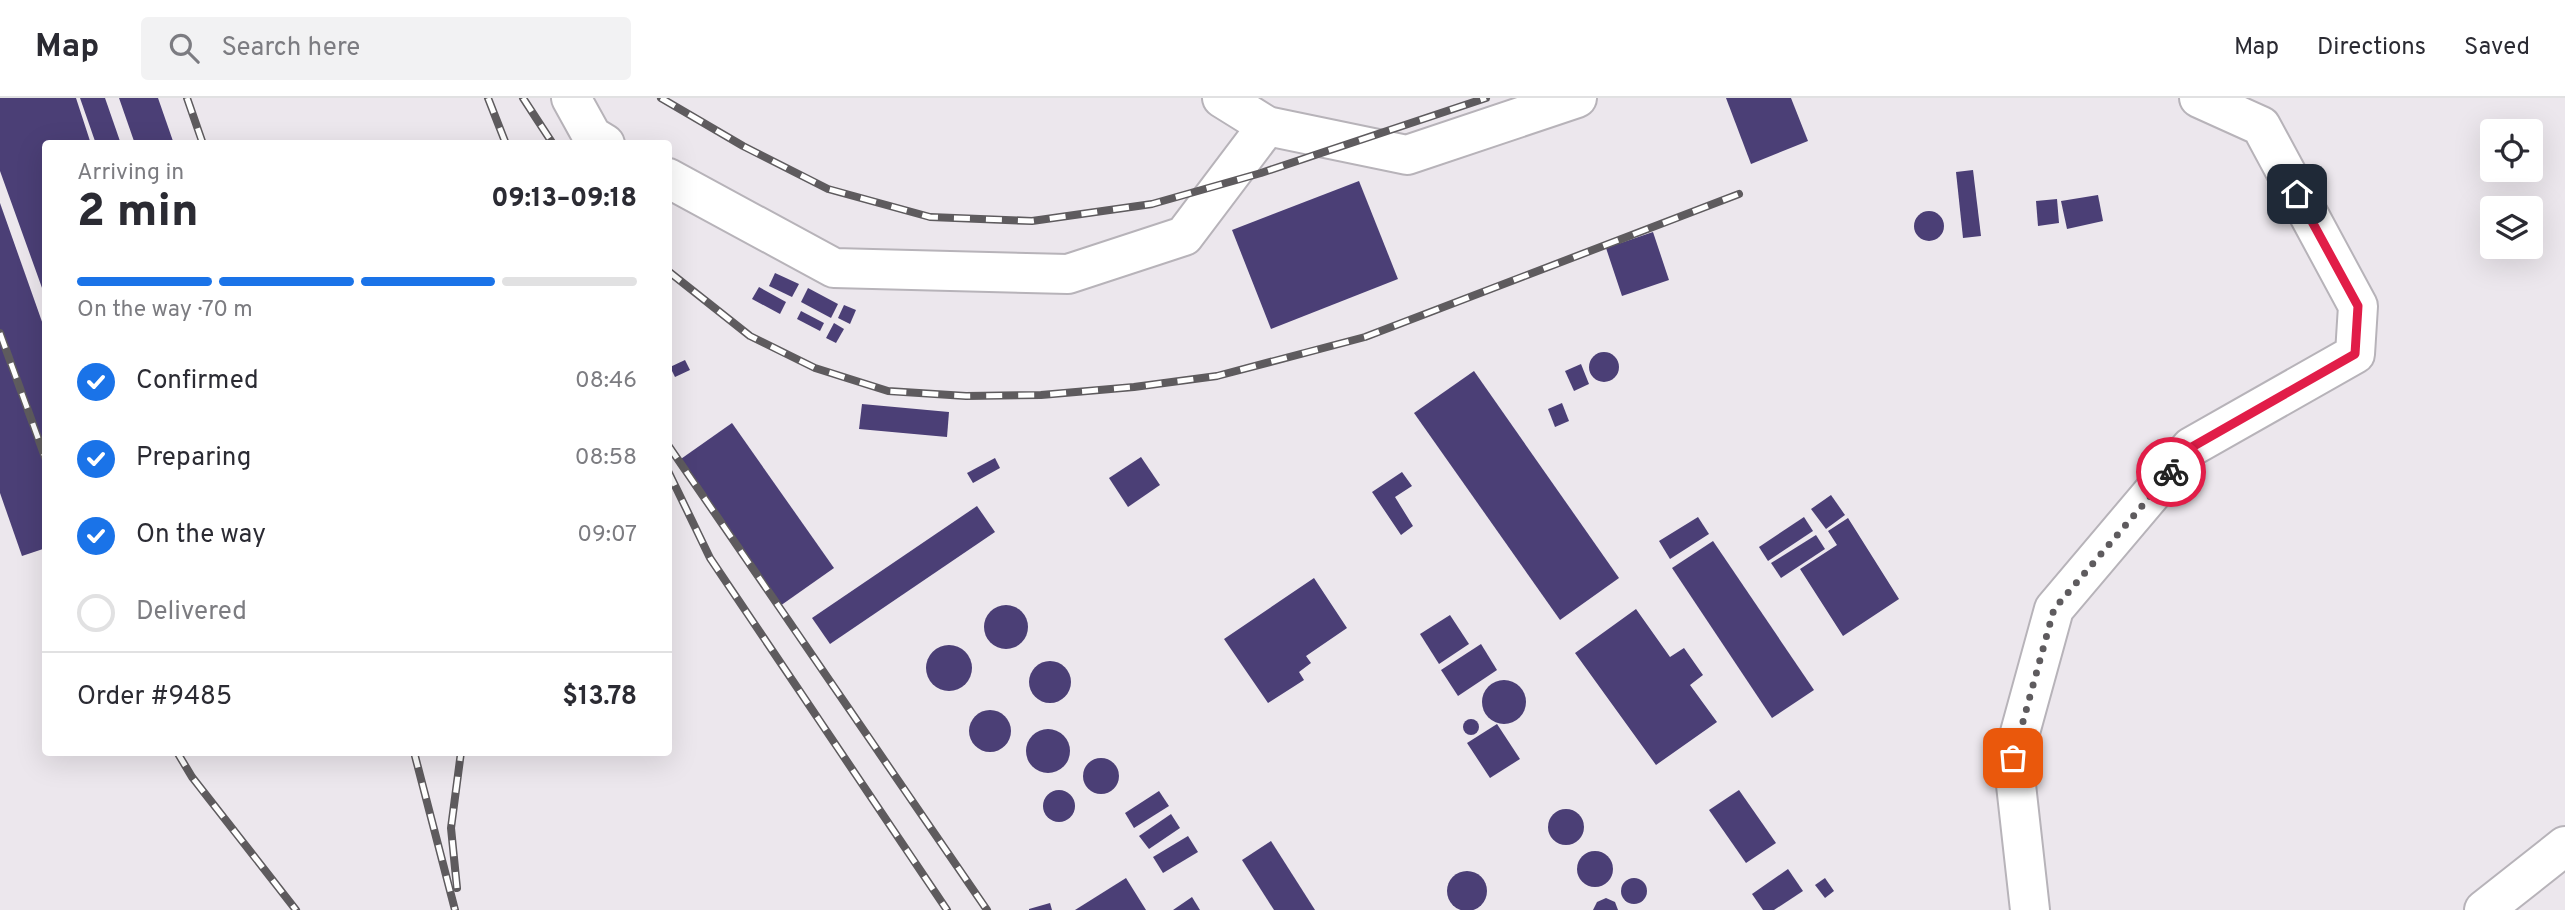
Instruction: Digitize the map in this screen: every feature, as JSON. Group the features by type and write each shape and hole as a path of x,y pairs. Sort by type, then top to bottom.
{"street":[{"path":"570,98 592,136 598,140"},
{"path":"1222,98 1268,126 1407,155 1577,98"},
{"path":"2030,910 2013,758 2054,609 2192,447 2355,354 2358,306 2261,126 2199,98"},
{"path":"672,180 834,268 1068,274 1184,236 1268,126"},
{"path":"2484,910 2565,846"}],"building":[{"path":"0,98 76,98 90,140 42,140 42,288 0,171"},
{"path":"80,98 105,98 120,140 95,140"},
{"path":"119,98 158,98 173,140 134,140"},
{"path":"1726,98 1791,98 1808,141 1751,164"},
{"path":"1973,170 1981,236 1963,238 1956,172"},
{"path":"1359,181 1398,279 1271,329 1232,230"},
{"path":"2098,195 2103,221 2067,229 2061,201"},
{"path":"2057,199 2059,223 2038,226 2036,201"},
{"path":"0,203 42,322 42,549 22,556 0,493"},
{"path":"1929,211 1939,216 1944,226 1939,236 1929,241 1919,236 1914,226 1919,216"},
{"path":"1653,232 1669,280 1622,296 1606,248"},
{"path":"775,273 799,284 792,297 769,286"},
{"path":"759,287 786,302 780,314 752,299"},
{"path":"808,288 838,304 831,318 801,302"},
{"path":"844,305 856,310 850,324 838,318"},
{"path":"801,311 824,323 820,331 797,319"},
{"path":"834,323 844,329 836,343 826,338"},
{"path":"1604,352 1610,353 1618,361 1618,373 1610,381 1604,382 1598,381 1590,373 1589,367 1590,361 1598,353"},
{"path":"685,360 690,370 675,377 672,366"},
{"path":"1581,364 1589,384 1574,391 1565,371"},
{"path":"1474,371 1619,578 1560,620 1414,413"},
{"path":"1562,403 1569,421 1555,427 1548,409"},
{"path":"862,404 949,412 947,437 859,429"},
{"path":"732,423 834,568 780,606 678,461"},
{"path":"1141,457 1160,485 1128,507 1109,478"},
{"path":"995,458 1000,468 973,483 967,473"},
{"path":"1402,472 1412,486 1395,497 1413,526 1401,535 1372,492"},
{"path":"1831,495 1845,515 1826,529 1811,509"},
{"path":"977,506 995,532 830,644 812,618"},
{"path":"1698,517 1709,534 1670,559 1659,541"},
{"path":"1804,517 1813,531 1768,561 1759,547"},
{"path":"1848,518 1899,599 1843,636 1800,569 1837,545 1828,531"},
{"path":"1816,535 1825,549 1781,578 1771,563"},
{"path":"1713,541 1814,690 1772,718 1672,568"},
{"path":"1314,578 1347,628 1306,656 1311,663 1299,672 1304,680 1268,703 1224,639"},
{"path":"1006,605 1015,606 1022,611 1027,618 1027,636 1022,643 1015,648 1006,649 997,648 990,643 985,636 984,627 985,618 990,611 997,606"},
{"path":"1636,609 1670,657 1684,648 1703,675 1690,685 1717,722 1656,765 1575,653"},
{"path":"1450,615 1469,644 1439,664 1420,634"},
{"path":"1481,644 1497,670 1458,696 1441,670"},
{"path":"949,645 965,652 972,668 965,684 949,691 933,684 926,668 933,652"},
{"path":"1050,661 1065,667 1071,682 1065,697 1050,703 1035,697 1029,682 1035,667"},
{"path":"1504,680 1513,681 1520,686 1525,693 1525,711 1520,718 1513,723 1504,724 1495,723 1488,718 1483,711 1482,702 1483,693 1488,686 1495,681"},
{"path":"990,710 1005,716 1011,731 1005,746 990,752 975,746 969,731 975,716"},
{"path":"1468,719 1474,719 1479,727 1477,733 1468,735 1463,730 1463,724"},
{"path":"1497,724 1520,759 1490,778 1467,743"},
{"path":"1048,729 1064,735 1070,751 1064,767 1048,773 1032,767 1026,751 1032,735"},
{"path":"1101,758 1113,764 1119,776 1113,788 1101,794 1089,788 1083,776 1089,764"},
{"path":"1059,790 1070,795 1075,806 1070,817 1059,822 1048,817 1043,806 1048,795"},
{"path":"1739,790 1776,843 1746,863 1709,810"},
{"path":"1159,791 1169,806 1134,828 1125,813"},
{"path":"1566,809 1578,815 1584,827 1578,839 1566,845 1554,839 1548,827 1554,815"},
{"path":"1171,814 1180,828 1149,849 1139,836"},
{"path":"1188,836 1198,852 1163,873 1153,857"},
{"path":"1271,841 1315,910 1274,910 1242,860"},
{"path":"1595,851 1608,856 1613,869 1608,882 1595,887 1582,882 1577,869 1582,856"},
{"path":"1788,869 1803,891 1774,910 1763,910 1752,894"},
{"path":"1467,871 1475,872 1481,877 1486,883 1486,899 1481,905 1475,910 1467,911 1459,910 1453,905 1448,899 1447,891 1448,883 1453,877 1459,872"},
{"path":"1126,878 1146,910 1075,910"},
{"path":"1634,878 1643,882 1647,891 1643,900 1634,904 1625,900 1621,891 1625,882"},
{"path":"1825,878 1834,891 1825,898 1815,885"},
{"path":"1192,897 1200,910 1173,910"},
{"path":"1606,898 1615,902 1618,910 1593,910 1597,902"},
{"path":"1050,903 1052,910 1029,910 1029,909"}],"railway":[{"path":"187,98 202,140"},
{"path":"488,98 504,140"},
{"path":"523,98 550,140"},
{"path":"661,98 743,146 828,189 930,217 1032,221 1152,204 1261,173 1486,98"},
{"path":"672,274 750,336 815,368 888,391 966,396 1041,395 1217,376 1365,337 1739,194"},
{"path":"0,333 42,449"},
{"path":"672,451 987,910"},
{"path":"672,479 710,558 947,910"},
{"path":"179,756 192,777 296,910"},
{"path":"415,756 455,910"},
{"path":"457,888 451,828 460,756"}],"way so far":[{"path":"2013,758 2054,609 2171,472"}],"route":[{"path":"2171,472 2192,447 2355,354 2358,306 2297,194"}]}
